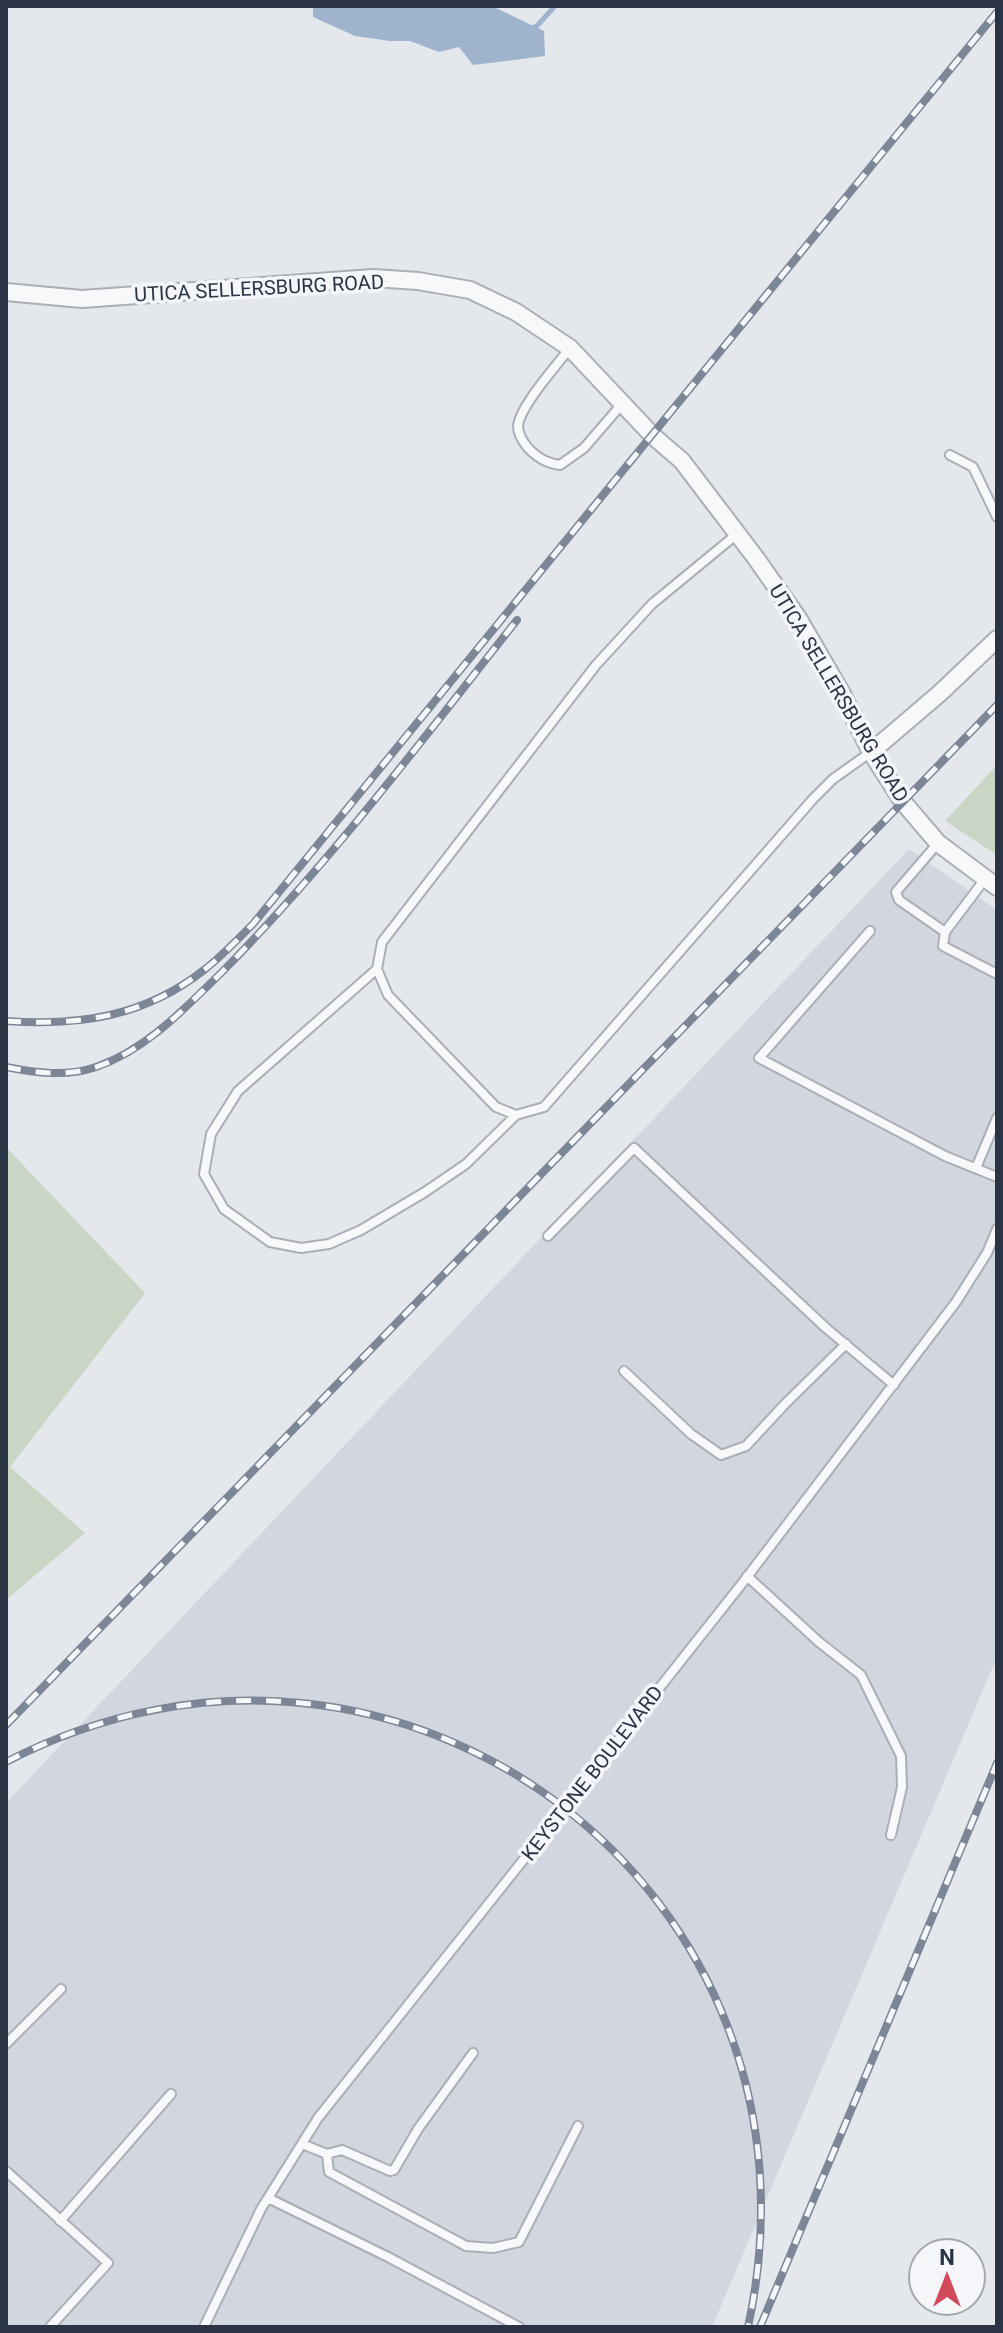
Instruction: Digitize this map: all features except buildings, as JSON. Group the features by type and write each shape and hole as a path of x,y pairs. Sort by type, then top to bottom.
{"street":[{"name":"UTICA SELLERSBURG ROAD","path":"6,292 82,299 373,278 418,281 470,290 516,312 570,348 622,404 682,461 798,618 871,752 903,802 938,843 991,883"},
{"path":"871,752 997,639"}],"lane":[{"path":"570,348 527,405 518,423 525,444 538,457 560,465 584,448 622,404"},
{"path":"950,455 973,467 997,517"},
{"path":"516,1115 496,1107 388,995 377,969 382,942 596,665 652,604 737,534"},
{"path":"377,969 238,1091 211,1134 204,1174 224,1209 270,1242 301,1248 329,1244 361,1230 466,1164 516,1115 544,1107 813,799 833,779 871,752"},
{"path":"938,843 896,892 899,900 945,932"},
{"path":"991,883 945,932 943,946 997,974"},
{"path":"870,931 759,1058 945,1156 997,1177"},
{"path":"976,1168 997,1118"},
{"path":"548,1236 634,1148 894,1385"},
{"name":"KEYSTONE BOULEVARD","path":"204,2327 268,2198 318,2118 747,1576 894,1385 956,1302 987,1253 997,1229"},
{"path":"624,1371 691,1434 721,1455 746,1446 846,1344"},
{"path":"747,1576 819,1642 861,1675 901,1756 902,1787 891,1835"},
{"path":"6,2044 61,1989"},
{"path":"302,2144 327,2154 342,2150 394,2170 418,2129 473,2053"},
{"path":"60,2221 171,2094"},
{"path":"327,2154 329,2172 466,2246 493,2248 519,2242 578,2126"},
{"path":"6,2171 108,2263 50,2327"},
{"path":"268,2198 390,2258 519,2327"}],"shaded area":[{"path":"909,849 997,910 997,1657 712,2327 6,2327 6,1803"}],"green space":[{"path":"997,765 997,855 945,821"},
{"path":"6,1147 145,1293 10,1467 85,1533 6,1600"}],"water":[{"path":"313,6 492,6 544,31 545,56 473,65 459,47 439,52 410,41 355,36 313,17"}],"waterway":[{"path":"529,28 536,27 555,6"}],"railway":[{"path":"6,1021 59,1022 110,1015 134,1008 181,986 204,970 253,924 997,12"},
{"path":"6,1067 51,1073 96,1067 131,1050 178,1014 261,931 337,845 517,620"},
{"path":"6,1725 997,705"},
{"path":"6,1762 155,1710 302,1703 439,1736 560,1805 659,1903 728,2027 760,2169 748,2327"},
{"path":"760,2327 997,1763"}]}
